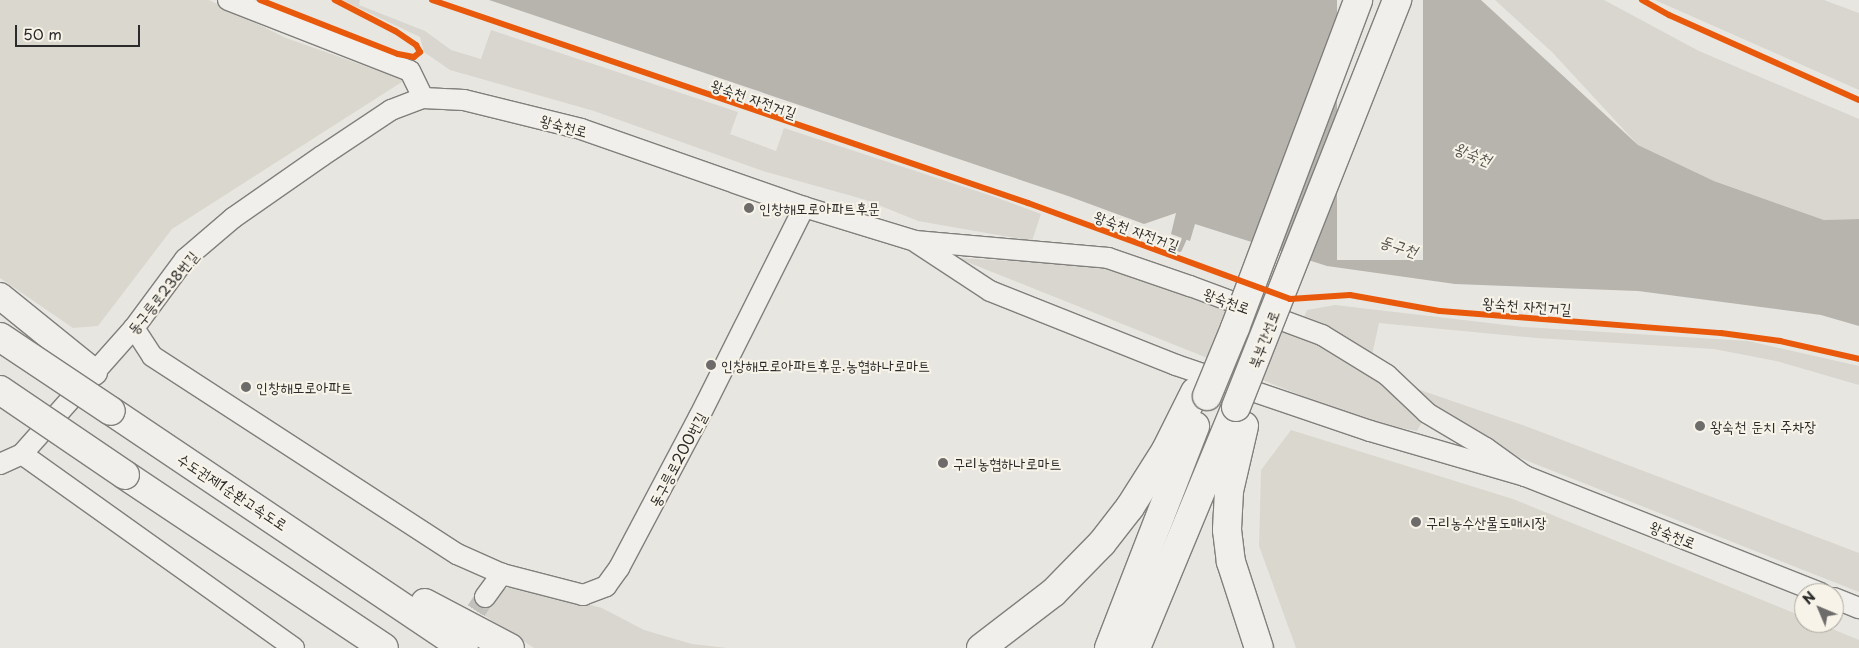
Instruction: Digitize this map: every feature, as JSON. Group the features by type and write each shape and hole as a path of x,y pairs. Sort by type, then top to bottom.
{"highway":[{"name":"북부간선로","path":"1201,394 1235,328 1358,0"},
{"name":"북부간선로","path":"1136,648 1242,410 1258,351 1397,0"},
{"name":"수도권제1순환고속도로","path":"0,336 327,554 464,648"},
{"path":"0,390 384,648"},
{"path":"981,648 1053,593 1102,543 1130,507 1201,394"},
{"path":"1109,648 1201,394"},
{"path":"1242,410 1227,530 1231,562 1259,648"},
{"path":"327,554 510,648"},
{"path":"301,592 359,648"}],"main road":[{"path":"0,296 94,372"}],"street":[{"path":"228,0 410,71 423,98"},
{"name":"왕숙천로","path":"423,98 464,100 581,129 804,207 915,242 1108,258 1322,335 1387,375 1427,413 1486,448 1525,476"},
{"name":"동구릉로238번길","path":"0,464 22,454 134,328 185,260 233,218 391,110 423,98"},
{"name":"동구릉로200번길","path":"134,328 152,356 457,554 502,574 583,595 606,586 619,568 699,417 804,207"},
{"name":"왕숙천로","path":"915,242 990,291 1176,365 1370,431 1525,476 1796,583"},
{"path":"22,454 294,648"},
{"path":"485,597 502,574"},
{"path":"1844,602 1859,608"}],"shaded area":[{"path":"0,0 209,0 286,38 405,80 172,229 98,326 73,328 0,278"},
{"path":"342,0 360,0 359,5 425,31 451,50 481,59 491,30 738,112 730,134 776,151 784,128 995,197 1041,214 1032,241 918,221 866,200 763,171 594,111 450,70 424,52 420,37"},
{"path":"1495,0 1604,0 1699,51 1859,119 1859,219 1824,220 1714,181 1638,145 1552,52"},
{"path":"1655,0 1824,0 1859,13 1859,90"},
{"path":"957,258 1109,266 1336,350 1389,385 1422,422 1417,431 1365,421"},
{"path":"1335,305 1523,327 1748,341 1859,366 1859,385 1776,361 1714,349 1537,338 1379,323 1372,355 1301,323 1307,310"},
{"path":"1417,389 1528,427 1859,553 1859,592 1844,586 1844,583 1836,583 1505,452 1425,399"},
{"name":"구리농수산물도매시장","path":"1291,430 1513,499 1794,613 1794,633 1842,633 1859,640 1859,648 1296,648 1259,546 1261,470"},
{"path":"511,587 523,587 602,608 644,630 692,644 727,648 534,648 485,616 502,590"}],"water":[{"name":"왕숙천","path":"489,0 1481,0 1638,145 1714,181 1824,220 1859,219 1859,326 1821,315 1638,291 1455,284 1327,266 1195,224 1190,241 1171,234 1176,213 1144,224 1068,196"}],"pier":[{"path":"1337,0 1423,0 1423,260 1337,260"}],"waterway":[{"name":"동구천","path":"1179,249 1186,233"}],"tunnel":[{"path":"460,636 485,597"}],"cycle path":[{"path":"260,0 398,54 414,57 420,52 416,45 395,31 335,0"},
{"name":"왕숙천 자전거길","path":"432,0 1028,203 1290,299 1350,295 1440,311 1721,333 1780,341 1859,359"},
{"path":"1642,0 1669,15 1859,100"}],"place":[{"name":"인창해모로아파트후문","path":"749,208"},
{"name":"인창해모로아파트후문.농협하나로마트","path":"711,365"},
{"name":"인창해모로아파트","path":"246,387"},
{"name":"왕숙천 둔치 주차장","path":"1700,426"},
{"name":"구리농협하나로마트","path":"943,463"},
{"name":"구리농수산물도매시장","path":"1416,522"}]}
